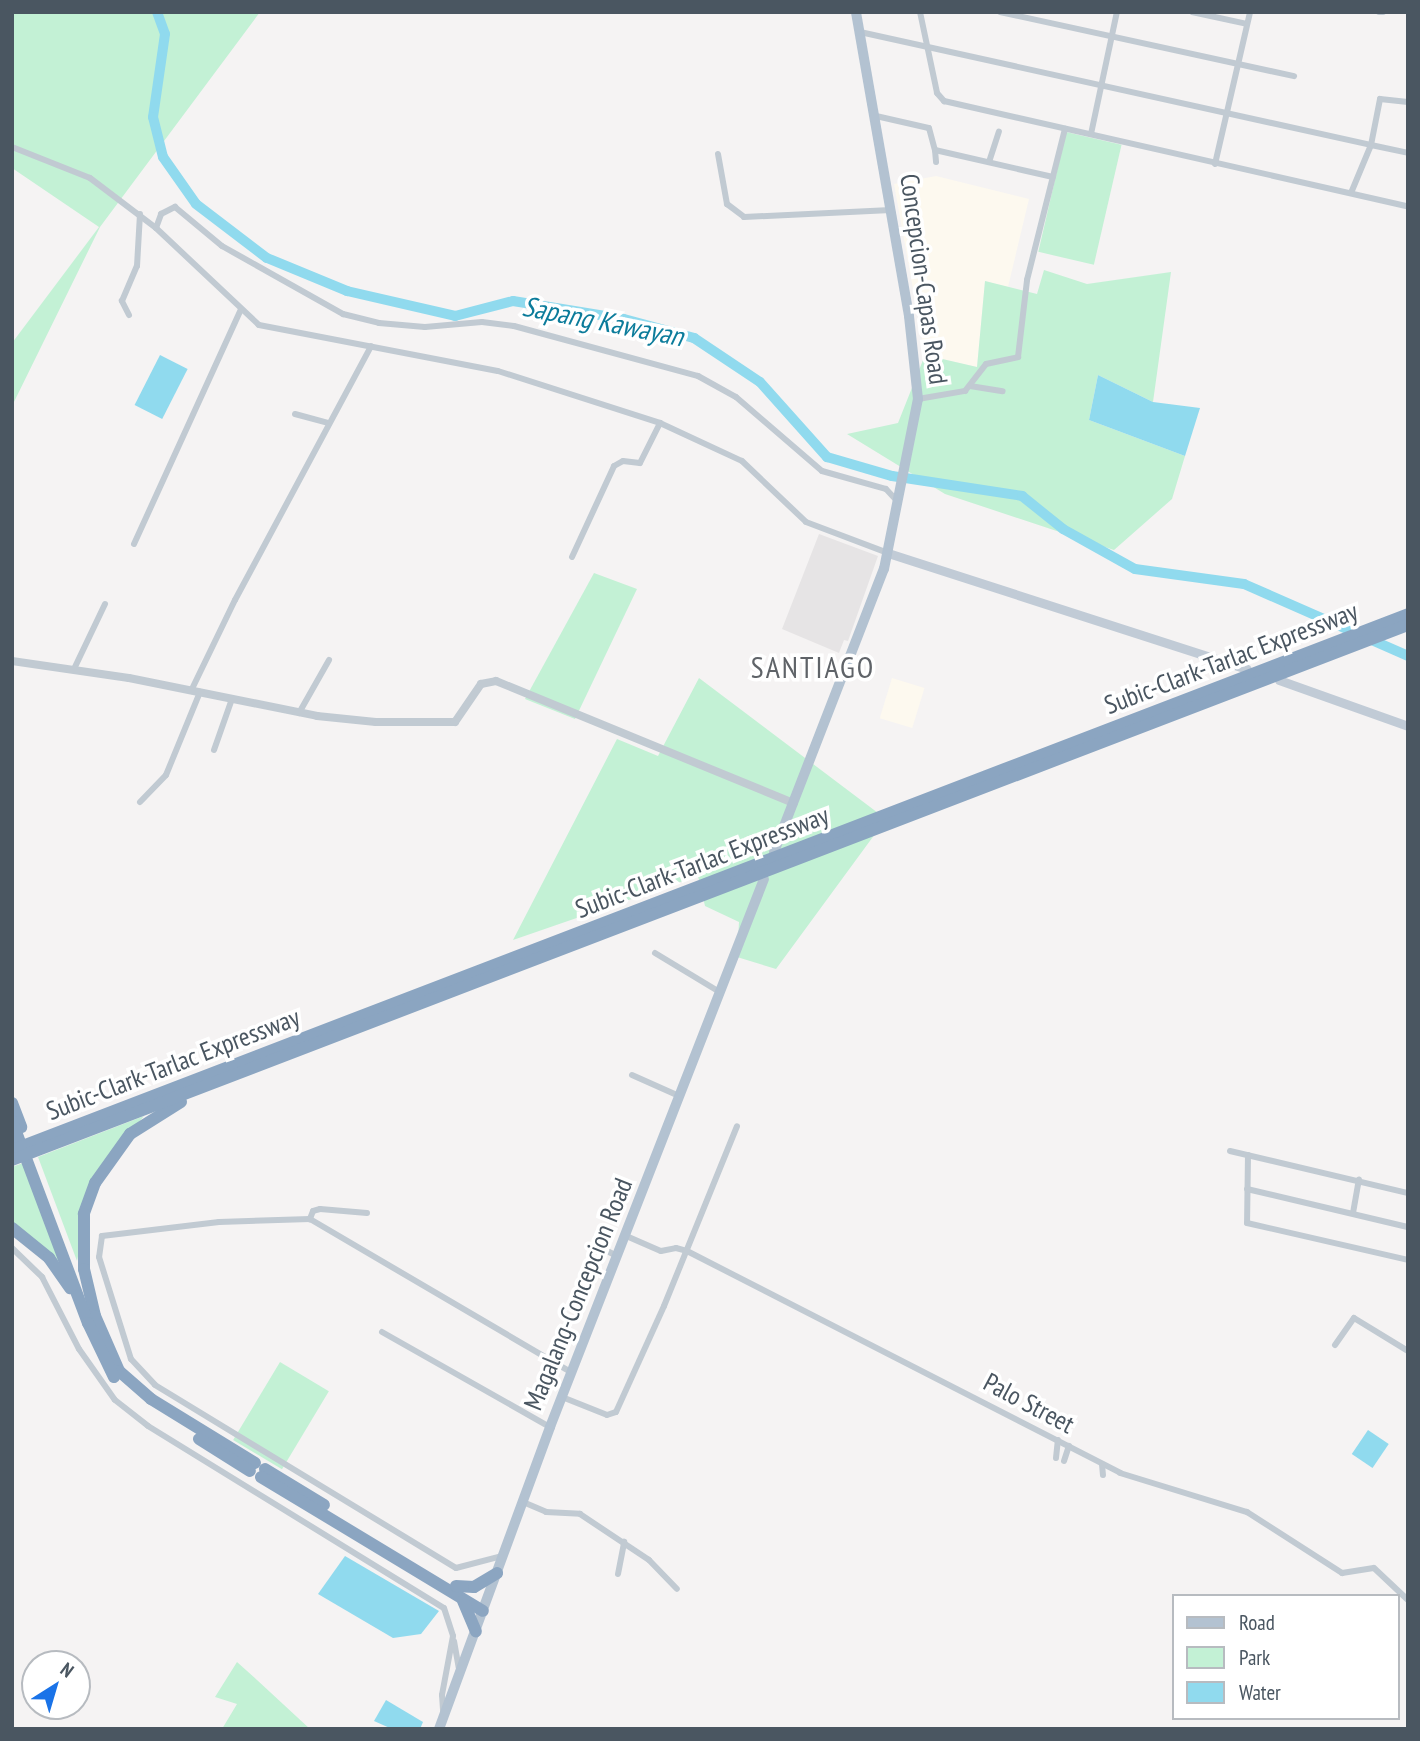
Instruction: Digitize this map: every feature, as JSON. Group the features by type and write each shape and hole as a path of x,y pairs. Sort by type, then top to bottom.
{"highway":[{"name":"Subic-Clark-Tarlac Expressway","path":"12,1160 758,873 780,857 1249,677 1279,673 1311,656 1407,618"},
{"name":"Subic-Clark-Tarlac Expressway","path":"12,1150 758,873"},
{"path":"91,1319 81,1241 94,1183 130,1134 218,1081"},
{"path":"12,1103 15,1119 91,1319"},
{"path":"12,1228 58,1270 131,1383 258,1470 484,1607"},
{"path":"454,1589 474,1587 497,1573"},
{"path":"454,1589 467,1607 476,1631"}],"main road":[{"name":"Concepcion-Capas Road","path":"856,12 876,116 918,399 888,553"},
{"path":"780,857 794,803 888,553 1249,677"},
{"path":"1279,673 1408,726"},
{"name":"Magalang-Concepcion Road","path":"439,1729 550,1427 679,1096 758,873"}],"street":[{"path":"920,12 926,48 940,98 1215,164 1408,206"},
{"path":"1000,12 1294,76"},
{"path":"1091,134 1117,12"},
{"path":"1192,12 1247,24"},
{"path":"1215,164 1250,12"},
{"path":"860,32 1408,153"},
{"path":"1351,193 1371,145 1380,99 1408,102"},
{"path":"876,116 929,128 936,162"},
{"path":"918,399 958,394 970,386 986,364 1015,359 1020,353 1027,280 1065,129"},
{"path":"989,162 999,132"},
{"path":"12,147 78,170 140,214 241,309 264,326 498,371 660,423 743,461 806,522 888,553"},
{"path":"935,150 1053,177"},
{"path":"718,154 727,204 744,217 891,210"},
{"path":"156,228 161,214 175,207 222,246 343,314 379,323 425,327 482,322 514,326 698,376 736,397 822,471 886,489 899,498"},
{"path":"129,315 122,301 137,266 140,214"},
{"path":"134,544 241,309"},
{"path":"139,802 166,775 195,692 329,423 371,346"},
{"path":"970,386 1003,391"},
{"path":"295,414 329,423"},
{"path":"572,557 614,466 623,461 640,463 660,423"},
{"path":"74,669 106,604"},
{"path":"299,713 329,660"},
{"path":"12,661 74,669 299,713 351,720 452,723 460,719 481,684 496,681 794,803"},
{"path":"214,750 232,699"},
{"path":"655,953 718,991"},
{"path":"632,1074 679,1096"},
{"path":"562,1397 614,1414 687,1251 737,1126"},
{"path":"1230,1151 1408,1193"},
{"path":"1248,1155 1247,1223 1408,1260"},
{"path":"1353,1213 1359,1180"},
{"path":"1247,1189 1408,1227"},
{"path":"310,1219 313,1211 320,1209 367,1213"},
{"path":"504,1555 456,1568 155,1385 131,1359 99,1257 102,1236 219,1222 310,1219 572,1373"},
{"name":"Palo Street","path":"624,1235 661,1251 670,1248 687,1251 1102,1464 1247,1512 1281,1529 1342,1573 1374,1567 1408,1600"},
{"path":"596,1245 617,1256"},
{"path":"12,1248 47,1284 79,1349 115,1400 148,1426 437,1602 447,1612 460,1674"},
{"path":"1335,1345 1354,1318 1408,1351"},
{"path":"382,1332 550,1427"},
{"path":"1044,1443 1050,1435"},
{"path":"1056,1458 1058,1440"},
{"path":"1064,1461 1069,1446"},
{"path":"1102,1464 1103,1475"},
{"path":"523,1502 546,1512 572,1511 624,1542 677,1589"},
{"path":"618,1574 624,1542"},
{"path":"444,1716 442,1695 453,1636"}],"shaded area":[{"path":"936,176 1029,199 1008,287 985,281 977,367 925,355 894,184"},
{"path":"819,534 878,556 848,641 844,640 839,653 782,629"},
{"path":"892,678 925,688 912,728 880,718"}],"green space":[{"path":"12,12 260,12 100,227 12,406 12,343 99,227 12,168"},
{"path":"1066,132 1122,145 1094,265 1038,252"},
{"path":"1044,270 1087,284 1171,272 1153,402 1098,375 1089,420 1185,456 1172,499 1114,550 945,494 847,434 898,423 925,355 977,367 985,281 1037,294"},
{"path":"594,573 637,589 575,719 525,699"},
{"path":"699,678 886,819 776,969 737,957 739,922 705,906 698,876 513,940 617,739 658,756"},
{"path":"144,1116 96,1172 77,1261 38,1157"},
{"path":"23,1163 63,1265 12,1224 12,1167"},
{"path":"280,1362 329,1391 282,1469 233,1440"},
{"path":"237,1662 310,1729 222,1729 237,1704 215,1697"}],"water":[{"path":"160,355 188,369 162,419 135,405"},
{"path":"1098,375 1153,402 1200,408 1185,456 1089,420"},
{"path":"1368,1430 1389,1444 1373,1468 1352,1454"},
{"path":"345,1556 439,1611 421,1634 393,1638 318,1594"},
{"path":"386,1700 423,1722 420,1729 392,1729 374,1721"}],"waterway":[{"name":"Sapang Kawayan","path":"157,12 165,34 153,117 163,157 196,204 267,258 347,291 455,316 513,301 624,319 694,338 760,382 827,457 892,476 1022,496 1063,529 1135,569 1244,584 1408,656"}],"district":[{"name":"SANTIAGO","path":"813,667"}]}
